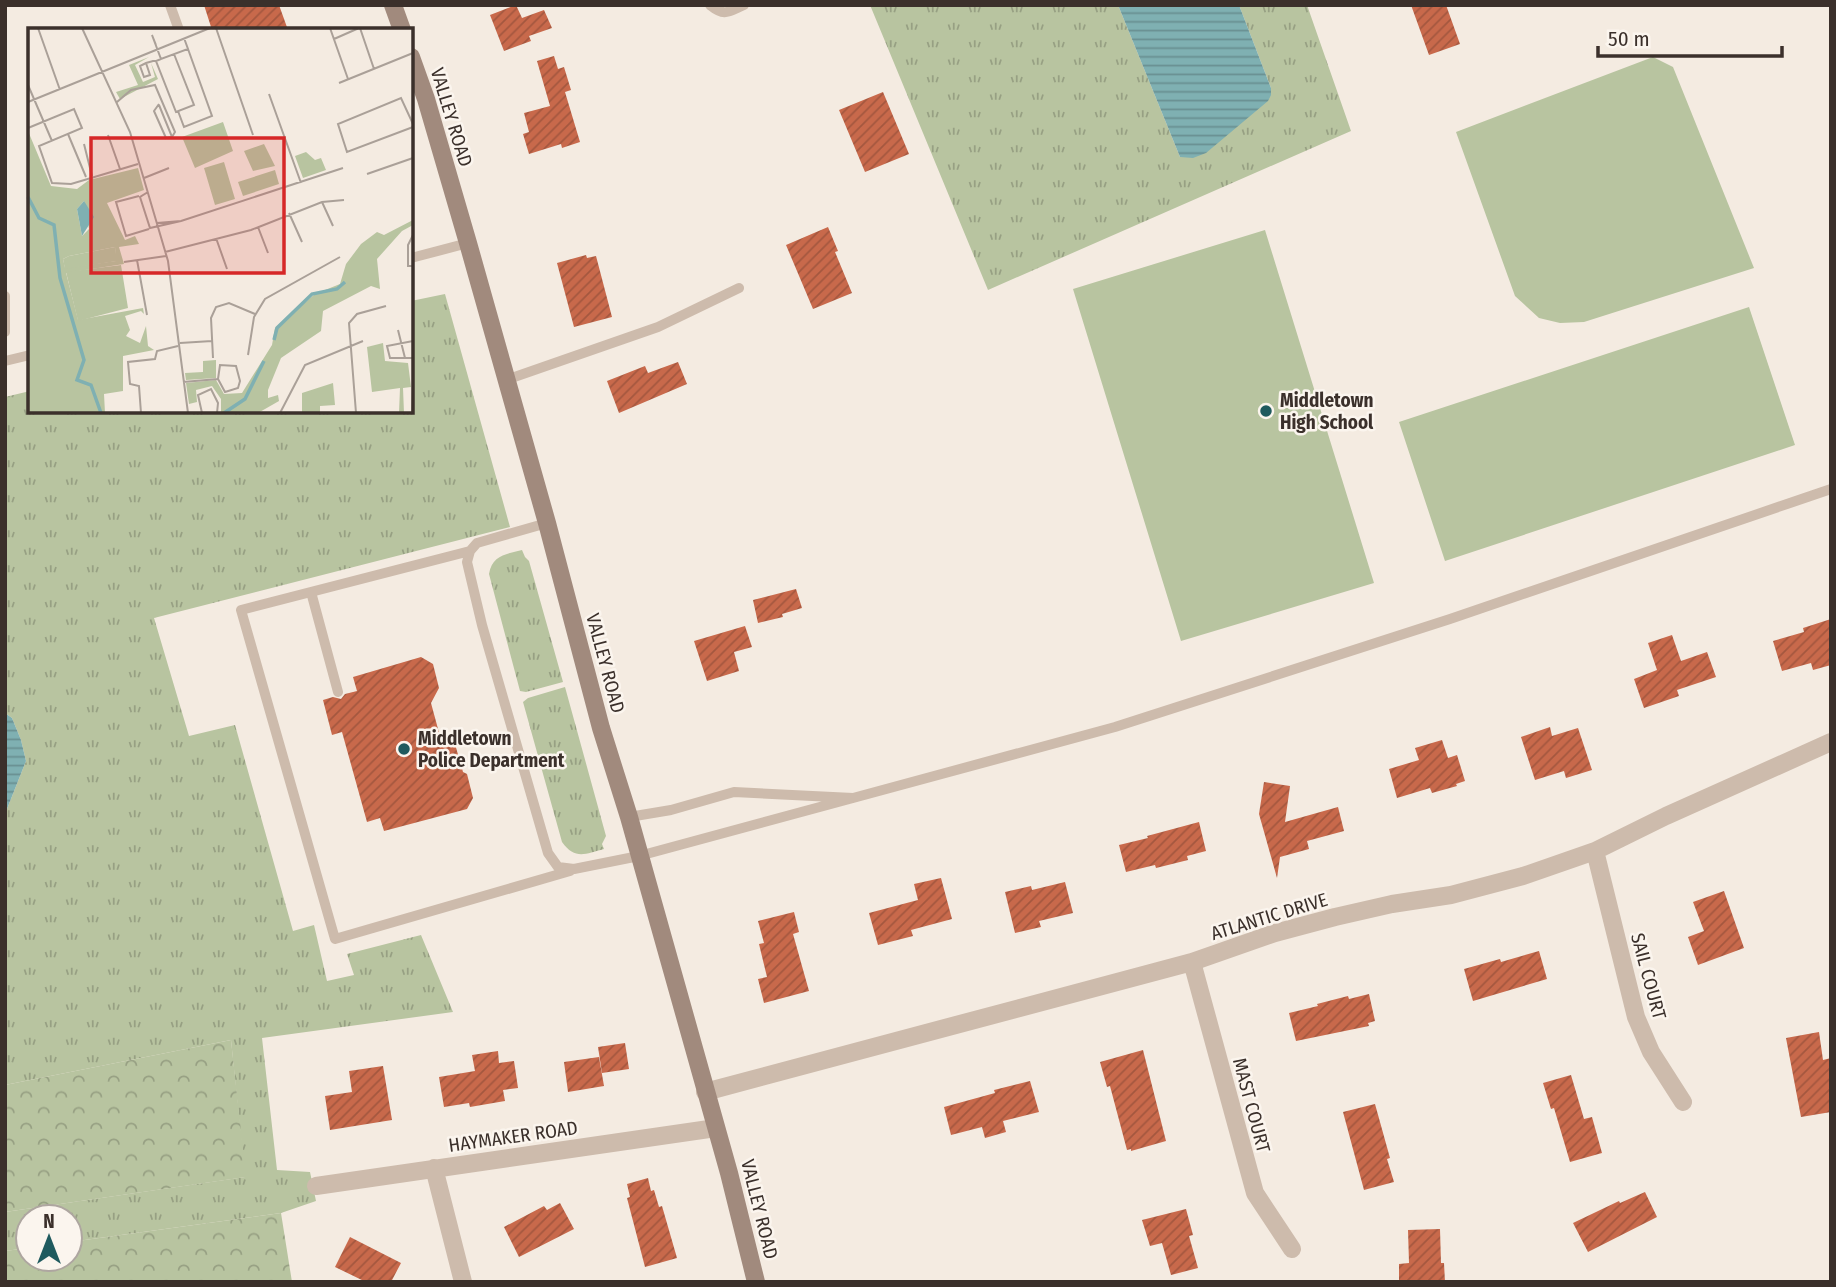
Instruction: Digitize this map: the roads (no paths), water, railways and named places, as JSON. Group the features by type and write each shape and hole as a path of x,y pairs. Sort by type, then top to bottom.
{"main road":[{"path":"394,5 401,28"},
{"name":"VALLEY ROAD","path":"413,63 468,243 547,523 601,728 629,817 729,1173 756,1282"}],"street":[{"name":"ATLANTIC DRIVE","path":"705,1092 1192,962 1299,927 1392,904 1451,895 1523,876 1595,851 1831,742"},
{"name":"SAIL COURT","path":"1595,851 1636,1017 1651,1052 1684,1102"},
{"name":"MAST COURT","path":"1192,962 1255,1193 1292,1250"},
{"name":"HAYMAKER ROAD","path":"316,1186 716,1128"},
{"path":"434,1168 463,1282"}],"lane":[{"path":"170,5 178,28"},
{"path":"710,5 724,14 744,5"},
{"path":"413,257 468,243"},
{"path":"506,380 657,327 739,288"},
{"path":"5,296 5,332"},
{"path":"5,361 28,355"},
{"path":"470,551 241,610 335,939 574,869 639,856 1115,727 1450,619 1831,489"},
{"path":"547,523 477,543 470,551 467,562 482,625 548,853 558,867 574,869"},
{"path":"311,592 338,692"},
{"path":"629,817 671,810 734,792 853,798"}],"water":[{"path":"1118,5 1239,5 1271,88 1268,101 1206,153 1193,158 1180,157"},
{"path":"5,713 12,718 26,761 5,814"}],"place":[{"name":"Middletown High School","path":"1266,411"},
{"name":"Middletown Police Department","path":"404,749"}]}
